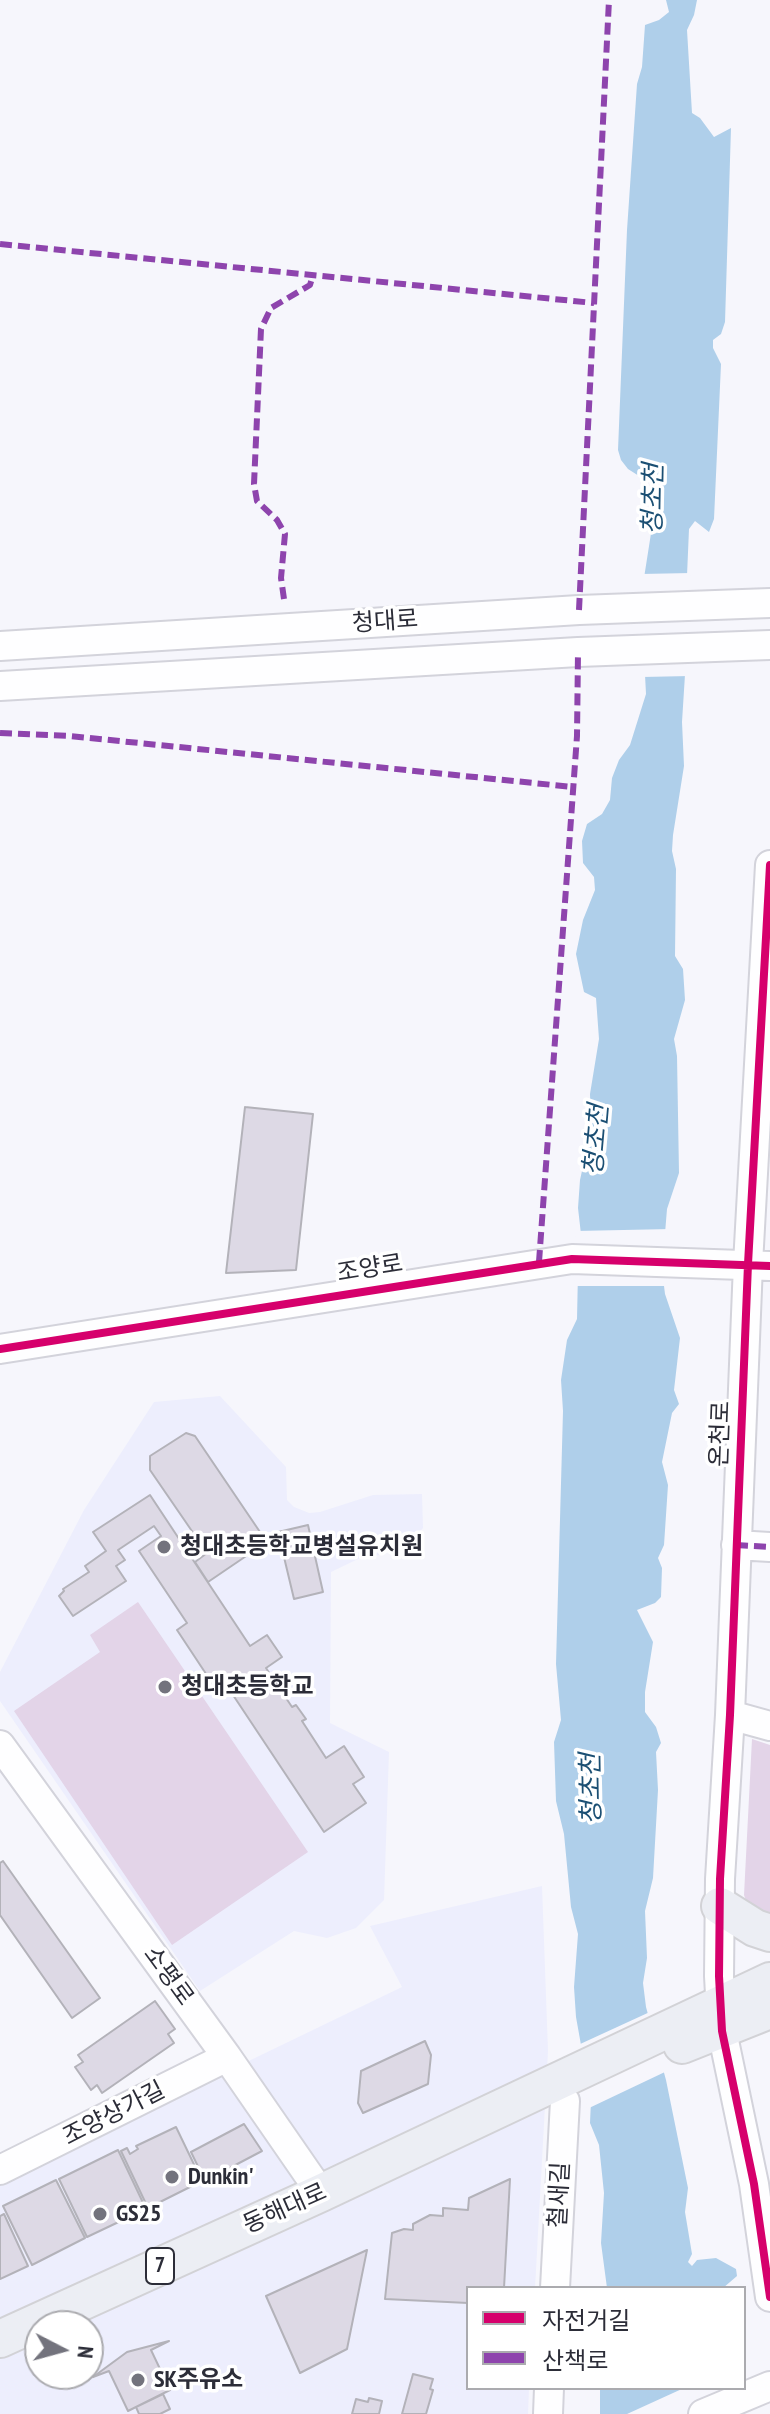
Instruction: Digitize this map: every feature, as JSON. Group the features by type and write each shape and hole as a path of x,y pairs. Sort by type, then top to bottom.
{"main road":[{"path":"720,1906 755,1928 770,1933"},
{"name":"7","path":"721,2018 770,1981"},
{"name":"7","path":"568,2092 677,2036 721,2018 770,2010"},
{"name":"동해대로","path":"104,2314 326,2203 568,2092"},
{"name":"동해대로","path":"0,2339 326,2203"},
{"path":"0,2362 24,2351"}],"street":[{"name":"청대로","path":"0,646 579,610 770,603"},
{"name":"청대로","path":"0,686 578,652 770,645"},
{"name":"온천로","path":"770,865 759,1265 736,1545 720,1906 721,2018 754,2184 770,2297"},
{"name":"조양로","path":"0,1349 539,1262 572,1259 759,1265"},
{"path":"736,1545 770,1547"},
{"path":"730,1715 770,1726"},
{"name":"소평로","path":"0,1745 227,2057 326,2203"},
{"name":"조양상가길","path":"0,2170 227,2057"},
{"name":"철새길","path":"555,2286 568,2092"},
{"path":"703,2414 770,2386"},
{"path":"548,2414 549,2390"}],"shaded area":[{"name":"청대초등학교","path":"220,1396 286,1467 287,1500 294,1507 309,1513 320,1512 373,1495 422,1494 423,1528 416,1536 379,1555 358,1559 331,1572 330,1723 389,1752 384,1900 356,1928 327,1938 294,1931 200,1991 0,1701 0,1672 84,1510 154,1402"},
{"path":"138,1602 308,1852 172,1945 14,1711 100,1652 90,1635"},
{"path":"752,1739 770,1745 770,1923 747,1904 744,1895"},
{"path":"542,1886 548,2051 535,2286 466,2286 466,2390 529,2390 528,2414 0,2414 0,2181 402,1987 370,1926"}],"water":[{"name":"청초천","path":"666,0 697,0 687,30 692,113 700,118 714,137 731,128 725,322 721,334 713,340 713,348 721,364 714,519 709,532 695,521 689,529 688,627 682,722 684,766 672,851 676,869 675,956 683,969 685,1000 674,1039 679,1173 667,1209 662,1270 665,1294 680,1338 674,1390 679,1404 672,1413 662,1462 668,1485 664,1545 658,1558 662,1568 661,1597 655,1603 637,1610 653,1642 645,1712 656,1727 661,1743 656,1752 658,1790 653,1878 645,1911 647,1958 643,1983 688,2188 685,2212 692,2254 688,2262 692,2266 697,2260 716,2258 736,2269 737,2276 725,2286 607,2286 601,2243 604,2193 599,2145 590,2123 591,2101 576,2017 574,1987 578,1934 571,1907 564,1834 556,1801 554,1742 561,1720 556,1664 563,1411 561,1380 567,1340 577,1319 582,1243 578,1208 580,1180 591,1130 590,1094 599,1039 596,998 584,992 576,954 583,920 595,890 594,877 583,863 582,841 587,824 602,814 610,800 612,778 619,760 630,745 646,694 641,597 655,508 650,483 628,469 618,450 627,230 637,84 642,67 645,25 669,12"},
{"path":"600,2390 716,2390 719,2414 600,2414"}],"pier":[{"path":"691,573 688,610 692,627 690,676 642,677 637,597 641,574"},
{"path":"671,1229 667,1253 668,1286 574,1286 576,1231"},
{"path":"652,2011 667,2071 587,2109 578,2045"},
{"path":"680,2390 720,2390 723,2414 627,2414"}],"building":[{"path":"245,1107 313,1114 296,1270 226,1273"},
{"path":"186,1433 195,1436 260,1532 251,1538 258,1548 208,1582 195,1562 207,1553 150,1470 150,1456"},
{"path":"150,1495 250,1646 267,1635 282,1657 266,1668 292,1707 296,1705 306,1719 302,1721 326,1758 344,1746 364,1777 353,1784 366,1803 324,1832 229,1689 220,1695 177,1630 187,1623 139,1551 161,1536 154,1526 118,1550 125,1560 116,1566 126,1581 73,1616 59,1596 63,1589 89,1572 85,1566 106,1551 93,1532"},
{"path":"308,1525 323,1592 294,1599 278,1532"},
{"path":"3,1861 100,1998 72,2018 0,1915 0,1863"},
{"path":"155,2001 175,2029 168,2034 174,2043 102,2093 97,2085 91,2090 75,2067 83,2062 78,2055"},
{"path":"425,2041 431,2055 428,2084 363,2113 358,2103 361,2071"},
{"path":"244,2124 262,2151 205,2181 191,2152"},
{"path":"176,2127 202,2181 148,2208 121,2151 127,2148 130,2154 138,2149 136,2146"},
{"path":"118,2150 146,2209 87,2237 59,2179"},
{"path":"510,2179 504,2286 466,2286 466,2303 385,2299 392,2233 413,2230 413,2224 430,2215 443,2216 443,2208 468,2210 469,2198"},
{"path":"56,2180 85,2238 32,2265 3,2206"},
{"path":"4,2214 28,2266 0,2279 0,2216"},
{"path":"367,2250 347,2349 300,2373 266,2296"},
{"path":"169,2341 151,2350 170,2390 128,2411 109,2371 104,2373 104,2369 127,2352"},
{"path":"413,2374 433,2379 426,2414 402,2414"},
{"path":"163,2394 170,2409 160,2414 139,2414 136,2407"},
{"path":"369,2398 382,2401 379,2414 352,2414 356,2399 368,2402"}],"marked path":[{"path":"579,610 609,0"},
{"path":"0,244 594,303"},
{"path":"284,599 281,578 285,534 277,520 257,501 254,484 261,329 271,308 310,285 313,275"},
{"path":"539,1262 577,736 578,652"},
{"path":"0,733 70,736 573,787"},
{"path":"736,1545 770,1547"}],"cycle path":[{"path":"770,865 748,1264 730,1715 720,1879 719,1976 722,2031 754,2184 770,2297"},
{"path":"0,1349 572,1259 770,1266"}],"place":[{"name":"청대초등학교병설유치원","path":"164,1547"},
{"name":"청대초등학교","path":"165,1687"},
{"name":"Dunkin'","path":"172,2177"},
{"name":"GS25","path":"100,2214"},
{"name":"SK주유소","path":"138,2380"}]}
